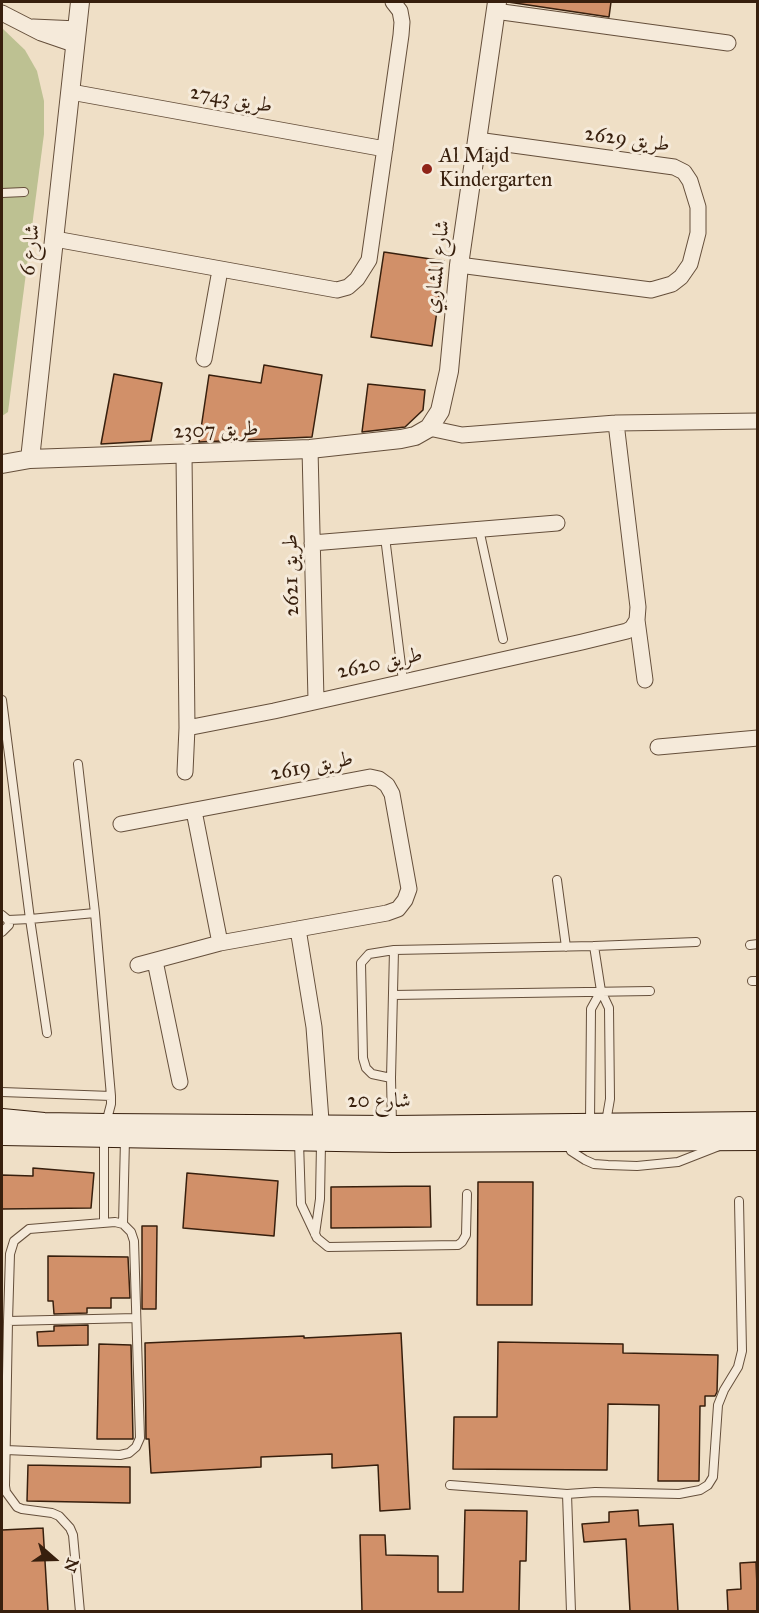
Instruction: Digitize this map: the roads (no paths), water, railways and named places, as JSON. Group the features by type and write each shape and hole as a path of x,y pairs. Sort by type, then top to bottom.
{"main road":[{"name":"شارع 20","path":"2,1119 114,1131"},
{"name":"شارع 20","path":"392,1134 758,1122"},
{"name":"شارع 20","path":"2,1134 114,1131 322,1133 566,1141 599,1128 730,1141 758,1140"}],"street":[{"name":"شارع 6","path":"30,459 80,2"},
{"path":"55,239 337,290 348,286 357,279 369,260 402,22 400,11 393,2"},
{"path":"496,6 728,44"},
{"name":"شارع المشاري","path":"429,428 440,411 449,371 459,265 496,6"},
{"path":"2,13 52,38 77,37"},
{"name":"طريق 2743","path":"71,92 385,149"},
{"name":"طريق 2629","path":"459,265 651,290 672,284 681,277 690,264 699,233 698,207 690,181 684,172 674,167 477,140"},
{"path":"204,359 220,270"},
{"path":"429,428 462,435 616,423 758,421"},
{"path":"616,423 645,680"},
{"name":"طريق 2307","path":"2,464 30,459 310,449 401,439 415,436 429,428"},
{"name":"طريق 2621","path":"310,449 316,700"},
{"path":"184,454 188,728 185,772"},
{"path":"312,543 557,523"},
{"name":"طريق 2620","path":"188,728 582,642 627,631 637,620"},
{"path":"658,747 758,738"},
{"name":"طريق 2619","path":"121,824 370,777 379,779 387,785 392,794 409,889 398,909 387,913 220,943 138,965"},
{"path":"194,812 220,943"},
{"path":"298,929 315,1027 322,1133"},
{"path":"155,962 180,1082"}],"lane":[{"path":"2,193 24,192"},
{"path":"479,529 503,639"},
{"path":"385,537 403,681"},
{"path":"2,700 47,1033"},
{"path":"78,764 123,1224"},
{"path":"557,880 566,947"},
{"path":"5,917 30,919 94,913"},
{"path":"2,932 9,925 5,917"},
{"path":"391,1078 372,1074 366,1068 363,1058 362,963 369,954 394,950 696,942"},
{"path":"594,946 601,991 609,1008 610,1099 599,1128"},
{"path":"392,1134 394,950"},
{"path":"599,1128 591,1008 601,991"},
{"path":"393,995 650,991"},
{"path":"2,1092 111,1100"},
{"path":"104,1223 114,1131 119,1116 111,1100"},
{"path":"299,1133 301,1204 315,1234 323,1244 333,1248 453,1247 462,1242 466,1235 468,1194"},
{"path":"315,1234 320,1199 322,1133"},
{"path":"566,1141 571,1151 577,1156 594,1164 637,1166 686,1160 730,1141"},
{"path":"450,1485 567,1494 595,1492 679,1494 704,1488 713,1477 718,1405 738,1367 742,1351 739,1201"},
{"path":"6,1450 120,1455 133,1450 140,1438 133,1237 123,1224 115,1222 35,1227 18,1236 11,1247 10,1254 5,1486 6,1492 12,1503 22,1509 52,1512 70,1527 73,1535 80,1611"},
{"path":"8,1321 136,1318"},
{"path":"567,1494 571,1611"}],"place":[{"name":"Al Majd Kindergarten","path":"427,169"}]}
